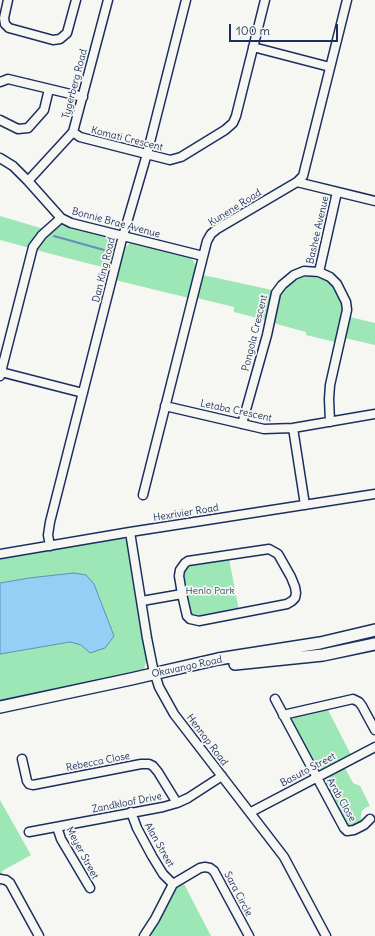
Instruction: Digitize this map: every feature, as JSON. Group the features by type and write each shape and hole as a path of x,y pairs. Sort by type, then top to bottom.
{"main road":[{"name":"Okavango Road","path":"0,711 155,677 218,659 320,643 375,630"},
{"name":"Okavango Road","path":"0,706 223,665 324,655 375,644"}],"street":[{"path":"8,0 4,18 5,24 9,28 53,40 60,39 67,33 76,0"},
{"name":"Tygerberg Road","path":"28,181 73,132 108,0"},
{"name":"Dan King Road","path":"50,546 48,535 50,522 122,236 147,154 186,0"},
{"name":"Komati Crescent","path":"73,132 80,137 167,159 178,158 225,130 233,123 236,116 265,0"},
{"path":"347,0 302,176 297,182 375,201"},
{"path":"253,47 330,67"},
{"path":"0,82 8,79 83,97"},
{"path":"0,120 15,129 21,130 28,128 44,110 50,89"},
{"name":"Bonnie Brae Avenue","path":"0,158 13,166 60,218 71,223 203,256"},
{"name":"Kunene Road","path":"143,495 207,241 214,231 297,182"},
{"name":"Bashee Avenue","path":"319,272 337,192"},
{"path":"60,218 42,235 33,247 0,374 83,393"},
{"name":"Pongola Crescent","path":"242,424 276,293 282,285 294,275 304,271 319,272"},
{"path":"319,272 330,277 337,284 346,302 347,310 330,385 330,422"},
{"name":"Letaba Crescent","path":"165,406 264,429 293,428 375,414"},
{"path":"293,428 305,505"},
{"name":"Hexrivier Road","path":"0,554 375,494"},
{"name":"Hennop Road","path":"130,532 155,677 174,714 251,812 284,857 326,936"},
{"path":"268,549 278,554 293,582 296,593 295,598 287,604 199,620 190,619 186,616 182,594 179,576 180,570 188,561 268,549"},
{"path":"142,601 182,594"},
{"path":"275,699 316,777"},
{"path":"283,715 353,699 359,702 362,706 375,730"},
{"name":"Basuto Street","path":"251,812 375,747"},
{"name":"Rebecca Close","path":"22,759 27,781 29,784 33,785 141,764 149,764 158,772 177,803"},
{"name":"Zandkloof Drive","path":"29,832 163,807 177,803 188,798 222,776"},
{"name":"Arab Close","path":"316,777 338,819 346,830 351,831 364,825 370,818"},
{"name":"Alan Street","path":"131,812 137,828 152,856 163,874 173,884"},
{"name":"Meyer Street","path":"57,826 61,839 90,888"},
{"name":"Sara Circle","path":"173,884 200,868 210,868 214,872 249,936"},
{"path":"0,879 6,880 10,883 39,936"},
{"path":"144,936 155,919 173,884"}],"green space":[{"path":"0,216 44,229 30,248 0,240"},
{"path":"62,225 111,237 115,245 110,269 36,250 39,242"},
{"path":"130,243 136,243 192,259 196,269 189,298 115,280 124,249"},
{"path":"203,275 272,290 265,320 234,312 234,307 197,298"},
{"path":"307,276 330,282 342,299 343,310 335,342 306,335 306,332 273,323 276,305 282,290 291,282"},
{"path":"350,317 375,323 375,345 345,338"},
{"path":"125,539 128,542 149,661 146,662 144,669 129,673 130,676 0,704 0,558"},
{"name":"Henlo Park","path":"229,558 239,611 200,618 192,616 189,612 183,577 185,569 192,565"},
{"path":"327,708 351,755 324,769 319,770 316,768 291,721 294,716"},
{"path":"344,766 353,783 360,786 370,806 362,811 361,822 353,828 346,826 324,783 325,777"},
{"path":"0,800 31,855 2,871 2,876 0,876"},
{"path":"183,882 211,936 152,936 150,933 174,890"}],"water":[{"path":"74,573 86,575 94,584 114,636 105,648 90,653 81,645 70,642 0,654 0,583"}],"waterway":[{"path":"54,236 104,250"}]}
